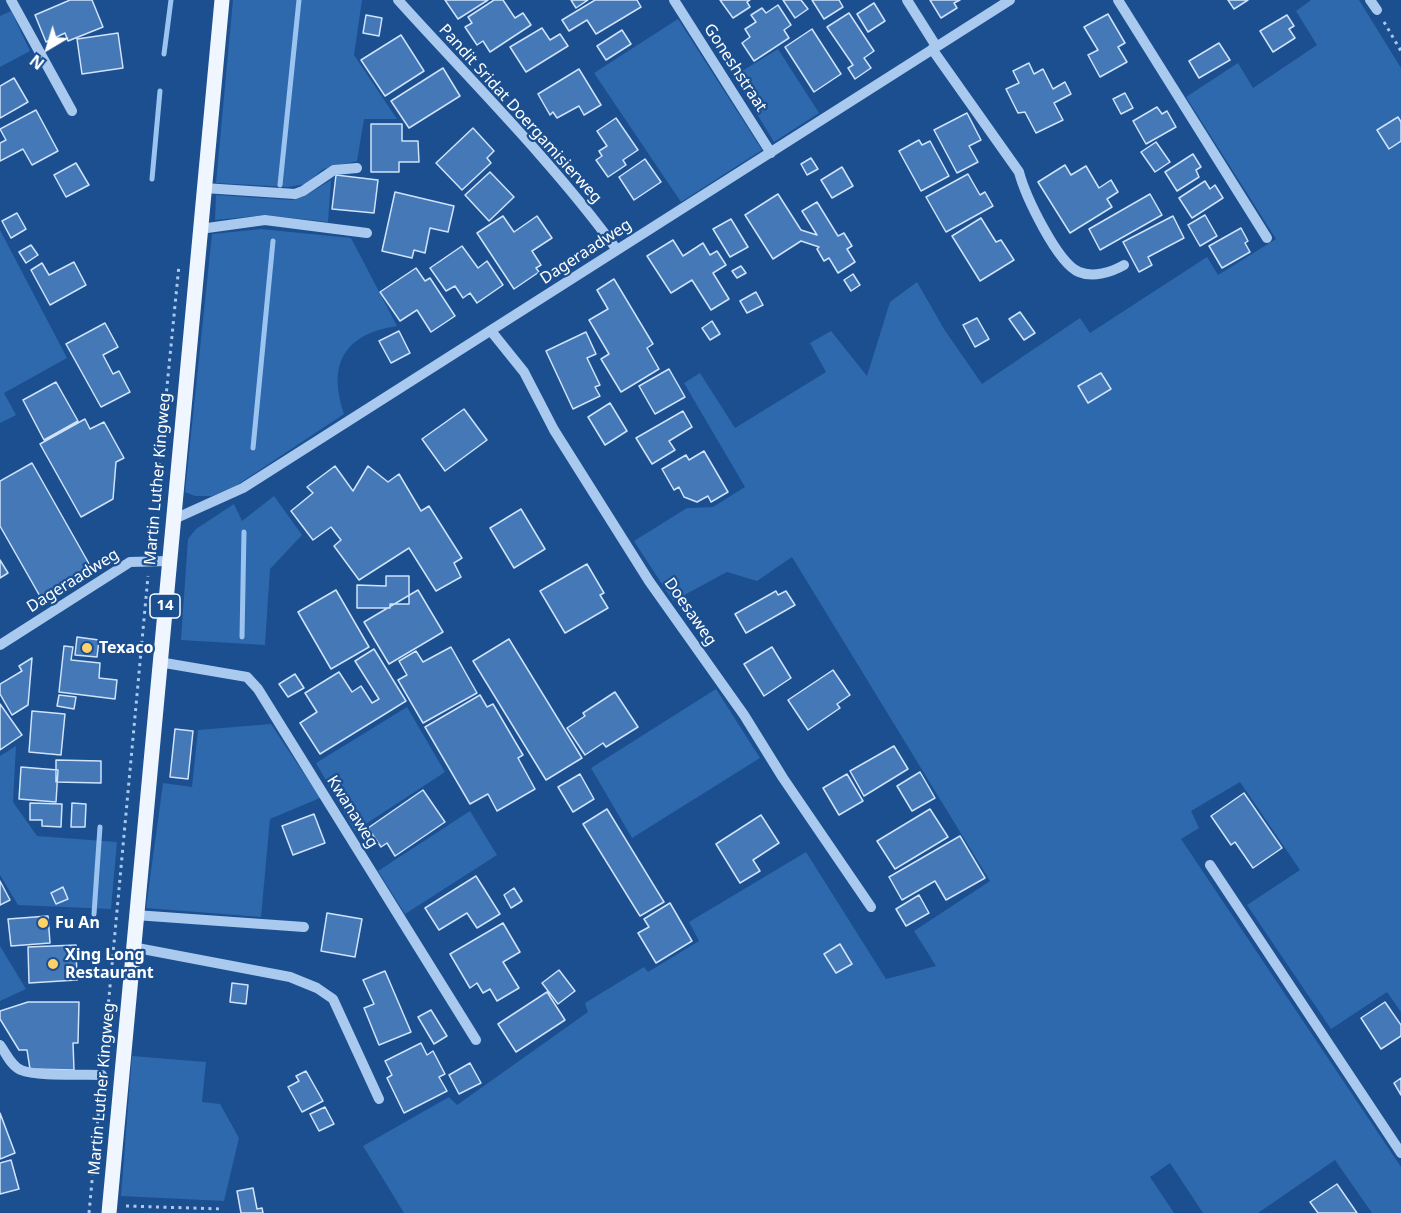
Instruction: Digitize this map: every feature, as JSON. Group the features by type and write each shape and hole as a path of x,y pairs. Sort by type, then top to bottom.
{"main road":[{"name":"Martin Luther Kingweg","path":"109,1209 222,0"}],"street":[{"path":"11,0 72,111"},
{"name":"Pandit Sridat Doergamisierweg","path":"398,0 515,128 592,216 617,250"},
{"name":"Goneshstraat","path":"674,0 771,153"},
{"path":"907,0 934,48 1019,172 1023,188 1064,261 1079,272 1093,274 1112,272 1124,265"},
{"name":"Dageraadweg","path":"172,520 243,488 1010,0"},
{"path":"1118,0 1267,238"},
{"path":"1370,0 1377,10"},
{"path":"204,188 295,194 303,192 334,170 357,168"},
{"path":"200,230 265,220 367,233"},
{"name":"Doesaweg","path":"491,331 524,372 559,439 649,581 744,715 783,778 871,907"},
{"name":"Dageraadweg","path":"0,645 130,562 168,561"},
{"name":"Kwanaweg","path":"159,662 247,677 258,689 476,1040"},
{"path":"1210,865 1401,1153"},
{"path":"135,915 304,927"},
{"path":"132,947 290,977 316,988 333,999 379,1099"},
{"path":"0,1045 12,1064 21,1070 39,1074 102,1075"}],"path":[{"path":"1377,10 1401,51"},
{"path":"89,1213 180,258"},
{"path":"109,1209 223,1209"}],"shaded area":[{"path":"233,0 362,0 354,55 397,119 364,119 357,161 323,169 306,184 288,187 216,183"},
{"path":"1311,0 1359,0 1401,68 1401,1012 1387,992 1331,1029 1247,905 1300,870 1240,782 1191,811 1199,828 1181,839 1401,1167 1401,1213 1372,1213 1335,1160 1258,1213 1203,1213 1170,1163 1150,1177 1174,1213 404,1213 363,1146 449,1097 457,1105 588,1012 585,1003 644,967 648,972 699,941 689,922 806,852 886,979 936,966 914,931 990,881 792,557 757,581 727,572 673,601 634,541 687,508 713,507 745,487 684,383 700,373 735,428 826,372 810,343 831,331 867,376 890,302 917,282 944,329 982,384 1080,318 1090,333 1207,257 1218,275 1276,239 1186,97 1238,63 1253,88 1317,45 1296,11"},
{"path":"11,11 30,51 0,67 0,16"},
{"path":"678,19 762,150 681,202 594,73"},
{"path":"778,49 819,113 774,142 734,76"},
{"path":"331,180 328,222 266,215 215,220 216,195 292,200 305,196"},
{"path":"261,229 351,238 397,326 364,336 352,344 344,354 339,366 338,380 344,414 234,487 212,496 195,496 185,492 212,234"},
{"path":"0,230 67,358 4,393 16,415 0,423"},
{"path":"274,496 302,535 270,569 265,645 181,640 188,539 196,529 234,504 242,521"},
{"path":"716,689 760,758 632,838 591,768"},
{"path":"407,707 445,772 355,831 316,763"},
{"path":"271,724 320,798 270,819 261,917 146,908 163,783 192,787 198,730"},
{"path":"16,746 13,802 37,836 117,842 111,909 18,905 0,875 0,756"},
{"path":"470,811 497,855 405,914 378,871"},
{"path":"0,946 26,989 0,1001"},
{"path":"132,1056 206,1062 202,1102 220,1104 239,1138 224,1201 121,1196"}],"building":[{"path":"70,0 92,0 103,27 68,41 65,33 46,42 35,15"},
{"path":"445,0 488,0 458,19"},
{"path":"494,0 503,0 515,18 523,13 531,25 490,52 483,41 477,45 465,27 472,23 468,17"},
{"path":"571,0 588,0 576,8"},
{"path":"595,0 637,0 641,7 596,34 587,20 569,31 562,20"},
{"path":"720,0 750,0 747,2 750,7 733,18"},
{"path":"783,0 801,0 808,9 795,18"},
{"path":"812,0 839,0 843,7 824,19"},
{"path":"930,0 960,0 954,3 957,8 941,18"},
{"path":"1228,0 1248,0 1234,9"},
{"path":"874,3 885,21 868,32 857,14"},
{"path":"778,5 791,25 784,30 789,38 754,61 742,43 750,37 745,29 756,22 751,15 762,8 766,13"},
{"path":"849,13 874,51 864,58 871,68 855,79 848,68 853,65 827,27"},
{"path":"1108,14 1125,43 1118,47 1127,62 1100,77 1088,55 1098,50 1084,27"},
{"path":"366,15 382,18 379,36 363,33"},
{"path":"1287,15 1294,26 1289,29 1295,38 1273,52 1260,31"},
{"path":"542,28 550,40 560,34 568,46 526,72 510,47"},
{"path":"812,29 841,74 814,92 785,47"},
{"path":"622,30 631,44 606,60 597,46"},
{"path":"118,33 123,68 82,74 77,39"},
{"path":"401,35 424,71 385,96 361,60"},
{"path":"1219,43 1230,60 1199,78 1189,61"},
{"path":"1029,63 1034,74 1043,69 1053,89 1065,82 1071,94 1054,103 1063,120 1036,133 1025,112 1018,113 1006,89 1019,83 1013,71"},
{"path":"443,68 460,96 409,128 391,101"},
{"path":"579,69 601,105 584,115 579,106 557,118 553,112 550,115 538,94"},
{"path":"14,78 28,102 0,118 0,86"},
{"path":"1125,93 1133,108 1121,114 1113,99"},
{"path":"1157,107 1162,114 1167,111 1176,127 1146,144 1133,121"},
{"path":"36,110 58,151 32,165 23,149 0,161 0,143 6,140 0,129"},
{"path":"967,113 981,140 969,146 978,162 957,173 934,130"},
{"path":"1398,117 1401,122 1401,141 1389,149 1377,130"},
{"path":"616,118 638,150 623,160 626,165 608,177 596,160 602,156 599,151 607,146 597,131"},
{"path":"371,124 402,124 402,141 418,141 419,162 399,162 399,172 371,172"},
{"path":"473,128 494,151 487,158 491,163 462,190 436,163"},
{"path":"919,140 922,145 930,141 949,176 921,191 899,151"},
{"path":"1156,142 1170,162 1155,172 1141,152"},
{"path":"1193,154 1201,167 1196,170 1199,177 1177,191 1165,172"},
{"path":"811,158 818,169 807,175 801,164"},
{"path":"645,159 661,182 634,200 619,177"},
{"path":"76,163 89,185 66,197 54,175"},
{"path":"1065,165 1071,175 1086,166 1099,188 1111,180 1118,192 1107,199 1112,207 1070,233 1038,182"},
{"path":"842,167 853,186 832,198 821,180"},
{"path":"490,172 514,197 489,221 465,195"},
{"path":"968,174 980,195 985,192 993,206 946,232 926,197"},
{"path":"336,175 378,180 374,213 332,209"},
{"path":"1205,181 1210,189 1215,185 1223,198 1192,218 1179,198"},
{"path":"395,192 454,206 448,232 430,228 425,253 414,250 412,258 382,251"},
{"path":"778,194 801,230 817,235 802,211 817,202 838,236 844,233 852,246 847,249 855,262 838,273 829,258 824,261 817,249 819,247 801,241 773,259 745,215"},
{"path":"1150,194 1162,215 1100,250 1089,229"},
{"path":"17,213 26,229 11,238 2,221"},
{"path":"1205,215 1217,236 1200,246 1188,225"},
{"path":"503,216 514,232 537,216 552,238 532,251 541,265 536,268 539,272 514,289 477,233"},
{"path":"1173,216 1184,238 1148,257 1152,265 1139,272 1123,242"},
{"path":"981,218 996,242 1001,240 1014,260 980,281 952,236"},
{"path":"731,219 748,247 730,257 713,229"},
{"path":"1241,228 1248,241 1245,243 1250,252 1222,268 1209,246"},
{"path":"673,240 683,256 703,243 710,255 717,251 726,265 713,273 729,299 711,310 692,280 671,293 647,256"},
{"path":"31,245 38,255 26,263 19,252"},
{"path":"462,246 478,268 487,261 503,285 477,303 470,293 463,298 455,286 446,291 430,268"},
{"path":"74,262 86,285 50,305 31,270 42,263 49,275"},
{"path":"741,266 746,273 737,278 732,271"},
{"path":"416,268 425,281 430,278 455,316 431,332 417,310 400,321 380,292"},
{"path":"853,274 860,285 851,291 844,280"},
{"path":"614,279 653,344 647,348 659,369 621,392 601,359 609,354 589,320 608,309 597,290"},
{"path":"756,292 763,305 747,313 740,301"},
{"path":"1020,312 1035,333 1024,340 1009,319"},
{"path":"977,318 989,339 975,347 963,325"},
{"path":"712,321 720,334 710,340 702,328"},
{"path":"105,323 118,347 103,355 113,374 119,371 130,392 101,407 66,344"},
{"path":"399,331 410,353 391,363 379,341"},
{"path":"586,332 596,354 587,358 600,385 595,387 600,396 573,409 546,351"},
{"path":"669,369 685,397 655,414 639,386"},
{"path":"1101,373 1111,389 1088,403 1078,386"},
{"path":"56,382 78,421 44,440 23,400"},
{"path":"610,403 627,431 605,445 588,417"},
{"path":"464,409 487,440 445,471 422,439"},
{"path":"683,411 692,427 669,441 675,450 652,464 636,438"},
{"path":"85,419 90,429 104,422 124,458 116,462 113,499 81,517 40,444"},
{"path":"704,451 728,492 711,502 708,496 697,502 684,497 679,487 674,490 662,469 686,455 689,460"},
{"path":"32,463 92,569 41,598 0,526 0,481"},
{"path":"335,466 353,491 368,466 388,482 399,474 421,511 429,506 462,558 454,563 461,577 436,591 409,548 359,580 334,546 341,540 331,527 313,540 291,511 313,493 307,487"},
{"path":"521,509 545,549 514,568 490,528"},
{"path":"0,560 8,573 0,578"},
{"path":"587,564 604,593 600,595 608,608 565,633 540,591"},
{"path":"386,576 409,576 409,604 390,604 390,608 357,608 357,585 386,586"},
{"path":"336,590 369,647 331,669 298,612"},
{"path":"418,590 443,632 389,664 364,622"},
{"path":"776,591 778,595 786,591 795,605 746,633 735,614"},
{"name":"Texaco","path":"77,637 99,640 97,657 75,655"},
{"path":"509,639 582,758 546,780 473,661"},
{"path":"64,646 73,647 71,660 100,663 99,678 117,680 115,699 59,692"},
{"path":"451,647 477,693 423,723 398,680 407,675 399,661 416,651 423,662"},
{"path":"772,647 791,678 764,696 744,664"},
{"path":"374,649 406,701 320,754 300,723 317,712 305,693 339,672 352,692 361,686 372,703 379,699 355,661"},
{"path":"32,658 28,705 12,715 0,694 0,684 22,671 19,666"},
{"path":"833,670 850,695 837,704 840,708 808,730 788,700"},
{"path":"295,674 304,688 288,697 279,684"},
{"path":"615,692 638,727 606,747 603,743 585,755 567,728 585,716 583,713"},
{"path":"59,695 76,697 74,709 57,706"},
{"path":"480,695 487,707 493,704 523,755 518,758 535,789 497,811 488,794 470,804 425,727"},
{"path":"0,704 22,735 0,750"},
{"path":"32,711 65,714 61,755 29,752"},
{"path":"175,729 193,731 188,779 170,777"},
{"path":"894,746 908,769 864,796 850,771"},
{"path":"56,760 101,761 101,783 56,782"},
{"path":"21,767 58,770 56,802 19,799"},
{"path":"920,772 935,798 912,811 897,786"},
{"path":"580,774 594,799 573,812 558,787"},
{"path":"847,774 863,801 839,815 823,788"},
{"path":"423,790 445,822 395,856 387,843 381,847 368,828"},
{"path":"1244,793 1282,848 1253,868 1235,842 1231,845 1211,816"},
{"path":"30,803 62,804 61,827 42,826 42,820 30,820"},
{"path":"72,803 86,804 85,827 71,827"},
{"path":"607,809 664,902 640,916 583,824"},
{"path":"930,809 948,837 895,869 877,841"},
{"path":"314,814 325,843 293,855 282,826"},
{"path":"761,815 779,843 753,860 760,871 740,883 716,844"},
{"path":"960,836 985,878 946,900 935,881 902,900 889,877"},
{"path":"476,876 500,914 477,928 467,913 439,930 425,908"},
{"path":"0,881 10,900 0,905"},
{"path":"63,887 68,899 56,904 51,893"},
{"path":"514,888 522,901 511,908 504,895"},
{"path":"919,895 929,913 906,926 896,909"},
{"path":"670,903 692,941 656,963 638,933 649,927 644,919"},
{"path":"327,913 362,919 355,957 321,951"},
{"path":"48,916 50,943 11,946 8,919"},
{"path":"503,923 520,952 503,962 519,988 497,1001 490,989 483,993 477,983 470,988 450,954"},
{"path":"840,944 852,964 836,973 824,954"},
{"name":"Xing Long Restaurant","path":"76,945 77,980 29,983 28,947"},
{"path":"559,970 575,991 558,1004 542,983"},
{"path":"385,971 411,1032 379,1045 364,1008 374,1004 363,980"},
{"path":"232,983 248,985 246,1004 230,1002"},
{"path":"547,992 565,1020 516,1052 498,1024"},
{"path":"28,1002 79,1002 78,1043 73,1043 74,1070 30,1069 27,1050 19,1050 0,1019 0,1011"},
{"path":"1385,1002 1401,1025 1401,1036 1381,1049 1361,1018"},
{"path":"431,1010 447,1036 434,1044 418,1017"},
{"path":"421,1043 427,1055 433,1051 445,1074 439,1077 447,1091 404,1113 387,1078 392,1075 385,1061"},
{"path":"470,1063 481,1083 459,1094 449,1075"},
{"path":"306,1071 323,1101 302,1112 288,1087 299,1081 296,1076"},
{"path":"1401,1078 1401,1095 1394,1083"},
{"path":"325,1107 334,1124 319,1131 310,1114"},
{"path":"0,1113 15,1153 0,1159"},
{"path":"11,1160 19,1189 0,1194 0,1163"},
{"path":"1337,1184 1357,1213 1318,1213 1310,1202"},
{"path":"253,1188 257,1209 262,1208 263,1213 241,1213 237,1191"}],"waterway":[{"path":"164,54 171,0"},
{"path":"280,185 299,0"},
{"path":"152,179 160,91"},
{"path":"253,448 273,241"},
{"path":"242,637 244,532"},
{"path":"94,914 100,827"}],"place":[{"name":"Texaco","path":"87,648"},
{"name":"Fu An","path":"43,923"},
{"name":"Xing Long Restaurant","path":"53,964"}]}
